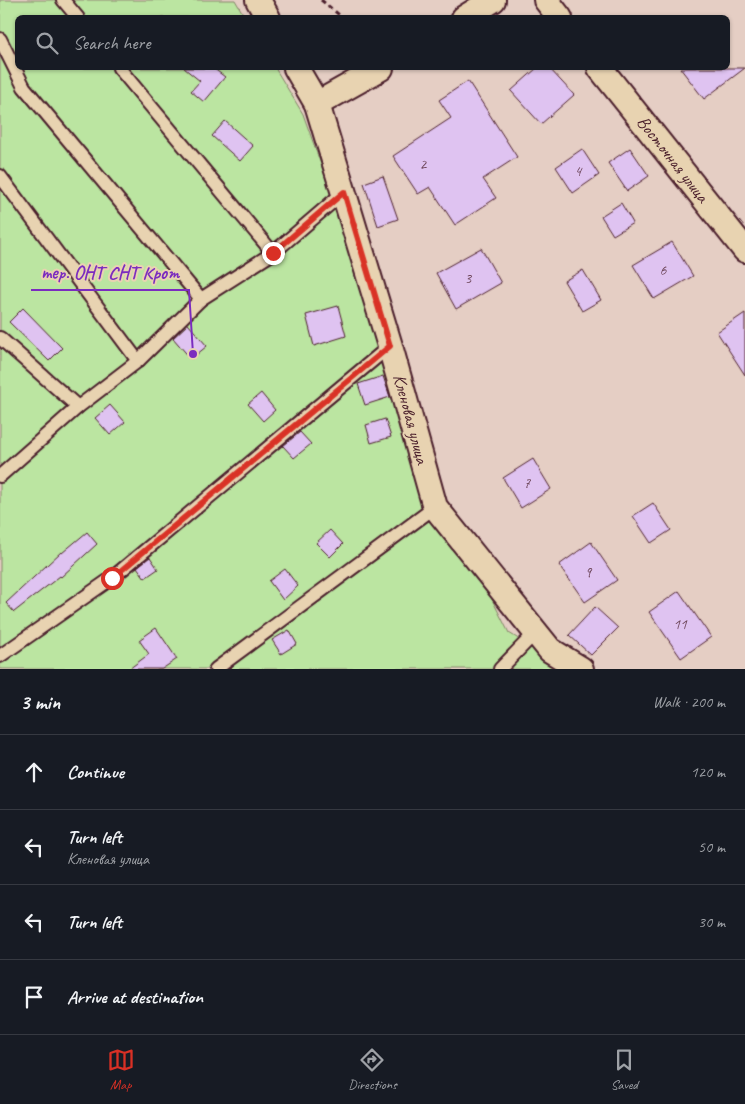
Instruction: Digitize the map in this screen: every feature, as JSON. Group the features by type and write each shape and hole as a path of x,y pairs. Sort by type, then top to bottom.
{"street":[{"path":"258,0 266,15"},
{"path":"469,15 493,0"},
{"path":"546,0 558,15"},
{"name":"Кленовая улица","path":"297,70 317,104 390,346 435,507 550,650 581,669"},
{"path":"317,104 377,70"},
{"name":"Восточная улица","path":"602,70 745,250"}],"lane":[{"path":"63,0 76,15"},
{"path":"0,39 15,69"},
{"path":"16,70 24,87 201,299"},
{"path":"121,70 273,253"},
{"path":"0,176 138,361"},
{"path":"0,476 78,407 138,361 201,299 273,253 344,192"},
{"path":"0,338 78,407"},
{"path":"0,656 112,578 390,346"},
{"path":"216,669 435,507"},
{"path":"500,669 536,632"}],"path":[{"path":"321,0 339,15"}],"green space":[{"path":"0,0 235,0 244,15 15,15 15,70 276,70 303,114 354,257 417,451 509,633 567,669 0,669"}],"building":[{"path":"730,68 745,68 704,99 682,70 730,70"},
{"path":"186,70 216,70 225,77 204,102 191,91 200,81"},
{"path":"535,70 551,70 574,95 541,124 511,91"},
{"path":"468,81 517,157 483,179 496,198 455,225 430,187 418,194 393,156 451,118 439,100"},
{"path":"225,121 253,146 240,161 212,136"},
{"path":"630,148 649,176 627,191 608,163"},
{"path":"582,149 599,175 573,193 556,167"},
{"path":"383,176 398,219 378,226 364,183"},
{"path":"621,203 633,223 613,235 601,216"},
{"path":"672,242 693,276 654,299 633,265"},
{"path":"481,248 501,283 456,309 436,273"},
{"path":"583,270 601,300 582,311 564,281"},
{"path":"338,306 346,336 314,346 306,315"},
{"path":"23,308 62,348 49,361 9,322"},
{"path":"745,313 745,375 717,332"},
{"path":"188,324 207,346 191,359 173,338"},
{"path":"383,376 390,397 365,405 358,384"},
{"path":"261,393 275,410 263,421 248,404"},
{"path":"110,405 125,422 110,435 95,418"},
{"path":"385,419 391,437 371,443 366,425"},
{"path":"300,432 311,444 294,458 283,446"},
{"path":"533,459 551,489 521,508 503,478"},
{"path":"653,503 671,530 651,543 633,516"},
{"path":"330,530 343,544 330,557 316,543"},
{"path":"87,532 97,544 61,577 14,612 6,603 61,552"},
{"path":"591,542 617,580 585,602 559,565"},
{"path":"150,557 158,569 145,578 137,567"},
{"path":"285,569 298,586 283,600 269,581"},
{"path":"679,591 711,637 681,658 649,612"},
{"path":"595,607 618,628 591,655 569,635"},
{"path":"156,628 177,659 162,669 129,669 149,654 139,640"},
{"path":"289,630 297,644 281,654 272,640"}],"place":[{"name":"тер. ОНТ СНТ Крот","path":"193,354"}],"route":[{"path":"112,578 390,346 344,192 273,253"}]}
